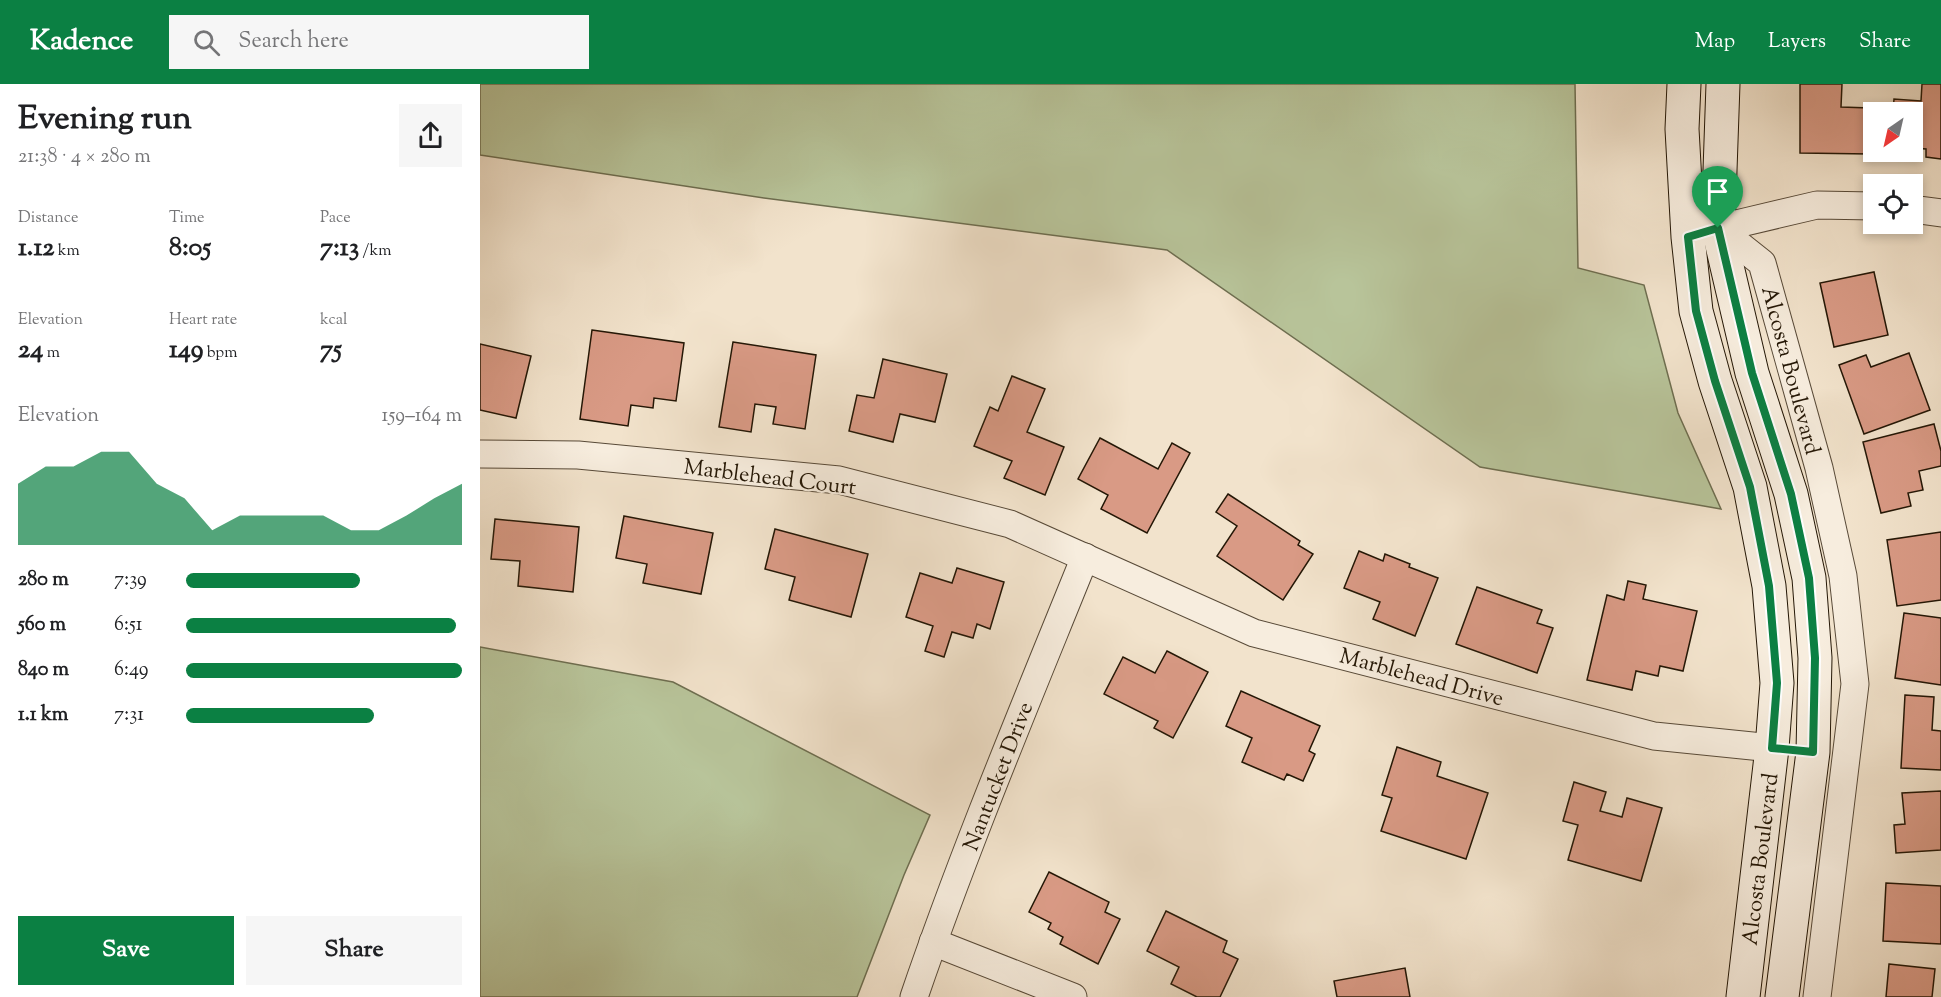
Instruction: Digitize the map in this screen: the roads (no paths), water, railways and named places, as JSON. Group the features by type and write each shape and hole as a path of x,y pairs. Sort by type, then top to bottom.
{"main road":[{"name":"Alcosta Boulevard","path":"1684,84 1682,129 1703,232 1791,494 1809,578 1815,658 1813,752 1782,997"},
{"name":"Alcosta Boulevard","path":"1723,84 1703,232 1696,311 1715,381 1750,487 1769,586 1777,683 1772,748 1743,997"},
{"path":"1772,748 1813,752"}],"street":[{"path":"1703,232 1817,205 1863,206"},
{"path":"1923,211 1941,213"},
{"name":"Alcosta Boulevard","path":"1703,232 1762,263 1819,468 1843,576 1855,684 1817,997"},
{"name":"Marblehead Court","path":"480,454 578,455 839,480 1010,524 1085,557"},
{"name":"Marblehead Drive","path":"1085,557 1254,633 1654,736 1772,748"},
{"name":"Nantucket Drive","path":"914,997 997,774 1085,557"},
{"path":"933,942 1073,997"}]}
